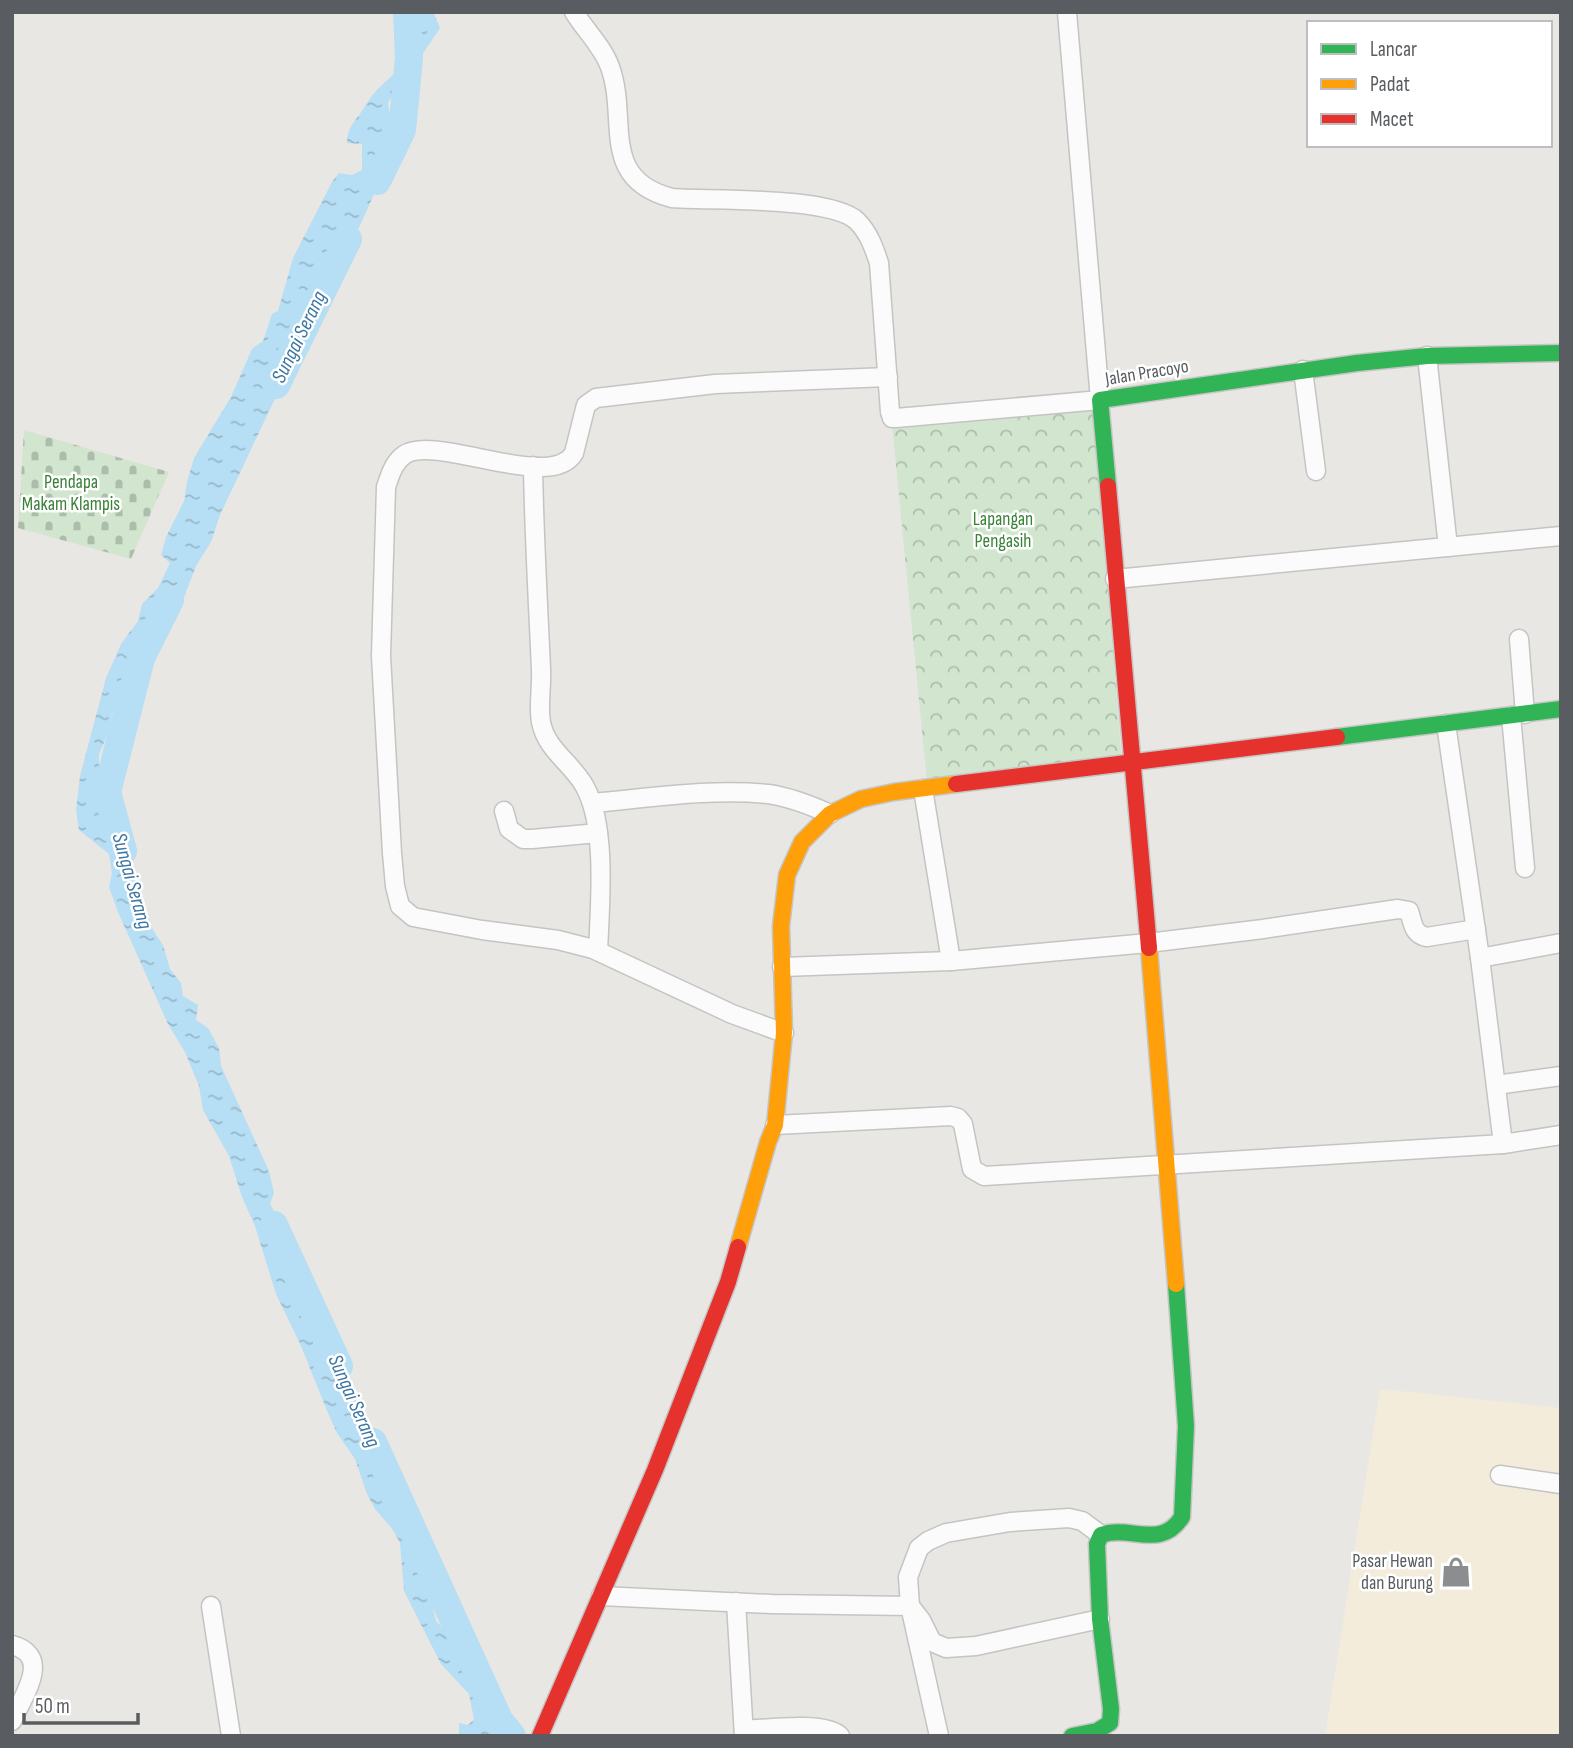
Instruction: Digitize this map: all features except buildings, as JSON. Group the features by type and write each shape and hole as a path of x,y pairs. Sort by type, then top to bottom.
{"street":[{"path":"574,12 609,63 614,81 622,155 631,174 652,193 672,198 797,204 839,211 856,220 872,241 879,263 890,412 893,418 1100,400 1067,12"},
{"name":"Jalan Pracoyo","path":"1101,1535 1110,1532 1164,1534 1178,1527 1182,1517 1186,1426 1146,903 1100,400 1303,370 1427,356 1561,353"},
{"path":"1427,356 1448,547"},
{"path":"1303,370 1316,471"},
{"path":"785,1032 732,1014 598,951 558,940 482,930 414,917 400,906 395,886 381,656 386,488 395,463 413,450 435,450 477,459 541,467 563,463 574,453 586,405 596,398 715,384 888,377"},
{"path":"533,466 541,726 549,744 578,775 593,803 598,833 598,951"},
{"path":"1115,579 1561,536"},
{"path":"1519,639 1518,715 1525,868"},
{"path":"540,1736 655,1470 728,1282 775,1125 785,1032 780,926 787,874 802,842 830,814 861,799 1561,709"},
{"path":"1446,724 1480,958 1503,1144"},
{"path":"923,789 951,961"},
{"path":"593,803 706,794 767,794 802,802 830,814"},
{"path":"504,811 509,829 523,839 598,833"},
{"path":"782,967 951,961 1148,943 1405,909 1409,911 1416,933 1420,936 1476,929"},
{"path":"1480,958 1561,943"},
{"path":"1496,1086 1561,1076"},
{"path":"775,1125 951,1116 958,1118 962,1124 972,1170 985,1176 1503,1144 1561,1135"},
{"path":"1500,1475 1561,1484"},
{"path":"939,1736 910,1606 908,1577 919,1548 937,1536 972,1528 1076,1518 1101,1535 1096,1556 1100,1619 1111,1709 1110,1723 1097,1731 1072,1736"},
{"path":"601,1596 910,1606"},
{"path":"736,1602 744,1733 822,1728 835,1730 841,1736"},
{"path":"211,1606 231,1736"},
{"path":"910,1606 932,1642 946,1648 976,1646 1100,1619"},
{"path":"12,1645 23,1648 32,1656 35,1668 12,1721"}],"shaded area":[{"name":"Pasar Hewan dan Burung","path":"1380,1389 1561,1408 1561,1736 1325,1736"}],"green space":[{"name":"Lapangan Pengasih","path":"1093,408 1122,763 927,782 892,424"},
{"name":"Pendapa Makam Klampis","path":"24,430 169,472 131,559 18,528"}],"water":[{"path":"417,12 433,12 440,28 422,55 401,78 388,103 395,154 343,263 317,283 295,339 289,369 220,515 211,542 196,566 175,621 171,617 133,652 109,731 99,754 100,794 105,806 121,824 128,857 153,930 163,945 170,969 181,983 183,996 198,1005 196,1020 208,1028 219,1048 221,1066 269,1171 274,1193 270,1204 277,1216 285,1220 291,1269 312,1321 329,1339 356,1400 382,1448 389,1485 396,1503 398,1524 425,1576 436,1621 460,1646 473,1686 487,1706 505,1720 510,1736 459,1736 459,1723 468,1725 474,1719 469,1694 441,1664 404,1591 400,1543 375,1509 355,1459 337,1433 328,1413 276,1294 229,1156 203,1110 199,1086 185,1052 168,1024 118,912 109,887 112,873 109,854 79,830 76,810 80,776 106,678 121,644 138,621 142,604 158,588 170,563 161,555 166,537 184,501 194,458 231,397 252,349 263,341 272,314 278,311 293,258 332,182 339,173 352,175 362,170 362,144 347,143 349,131 374,93 411,54 419,34"}],"waterway":[{"name":"Sungai Serang","path":"377,181 402,130 409,58 407,12"},
{"name":"Sungai Serang","path":"276,385 348,239"},
{"name":"Sungai Serang","path":"123,851 107,792 141,658 170,600"},
{"name":"Sungai Serang","path":"274,1225 339,1366"},
{"name":"Sungai Serang","path":"373,1442 499,1720 512,1736"}],"traffic: fast":[{"path":"1108,486 1100,400 1357,363 1427,356 1561,353"},
{"path":"1337,737 1561,709"},
{"path":"1072,1736 1097,1731 1110,1723 1111,1709 1100,1619 1097,1544 1101,1535 1112,1532 1144,1535 1164,1533 1182,1517 1186,1426 1176,1284"}],"traffic: slow":[{"path":"738,1247 775,1125 784,1033 781,926 787,875 802,842 830,814 861,799 956,784"},
{"path":"1149,948 1176,1284"}],"traffic: jam":[{"path":"1108,486 1149,948"},
{"path":"956,784 1337,737"},
{"path":"540,1736 655,1470 728,1282 738,1247"}],"place":[{"name":"Pasar Hewan dan Burung","path":"1456,1572"}]}
